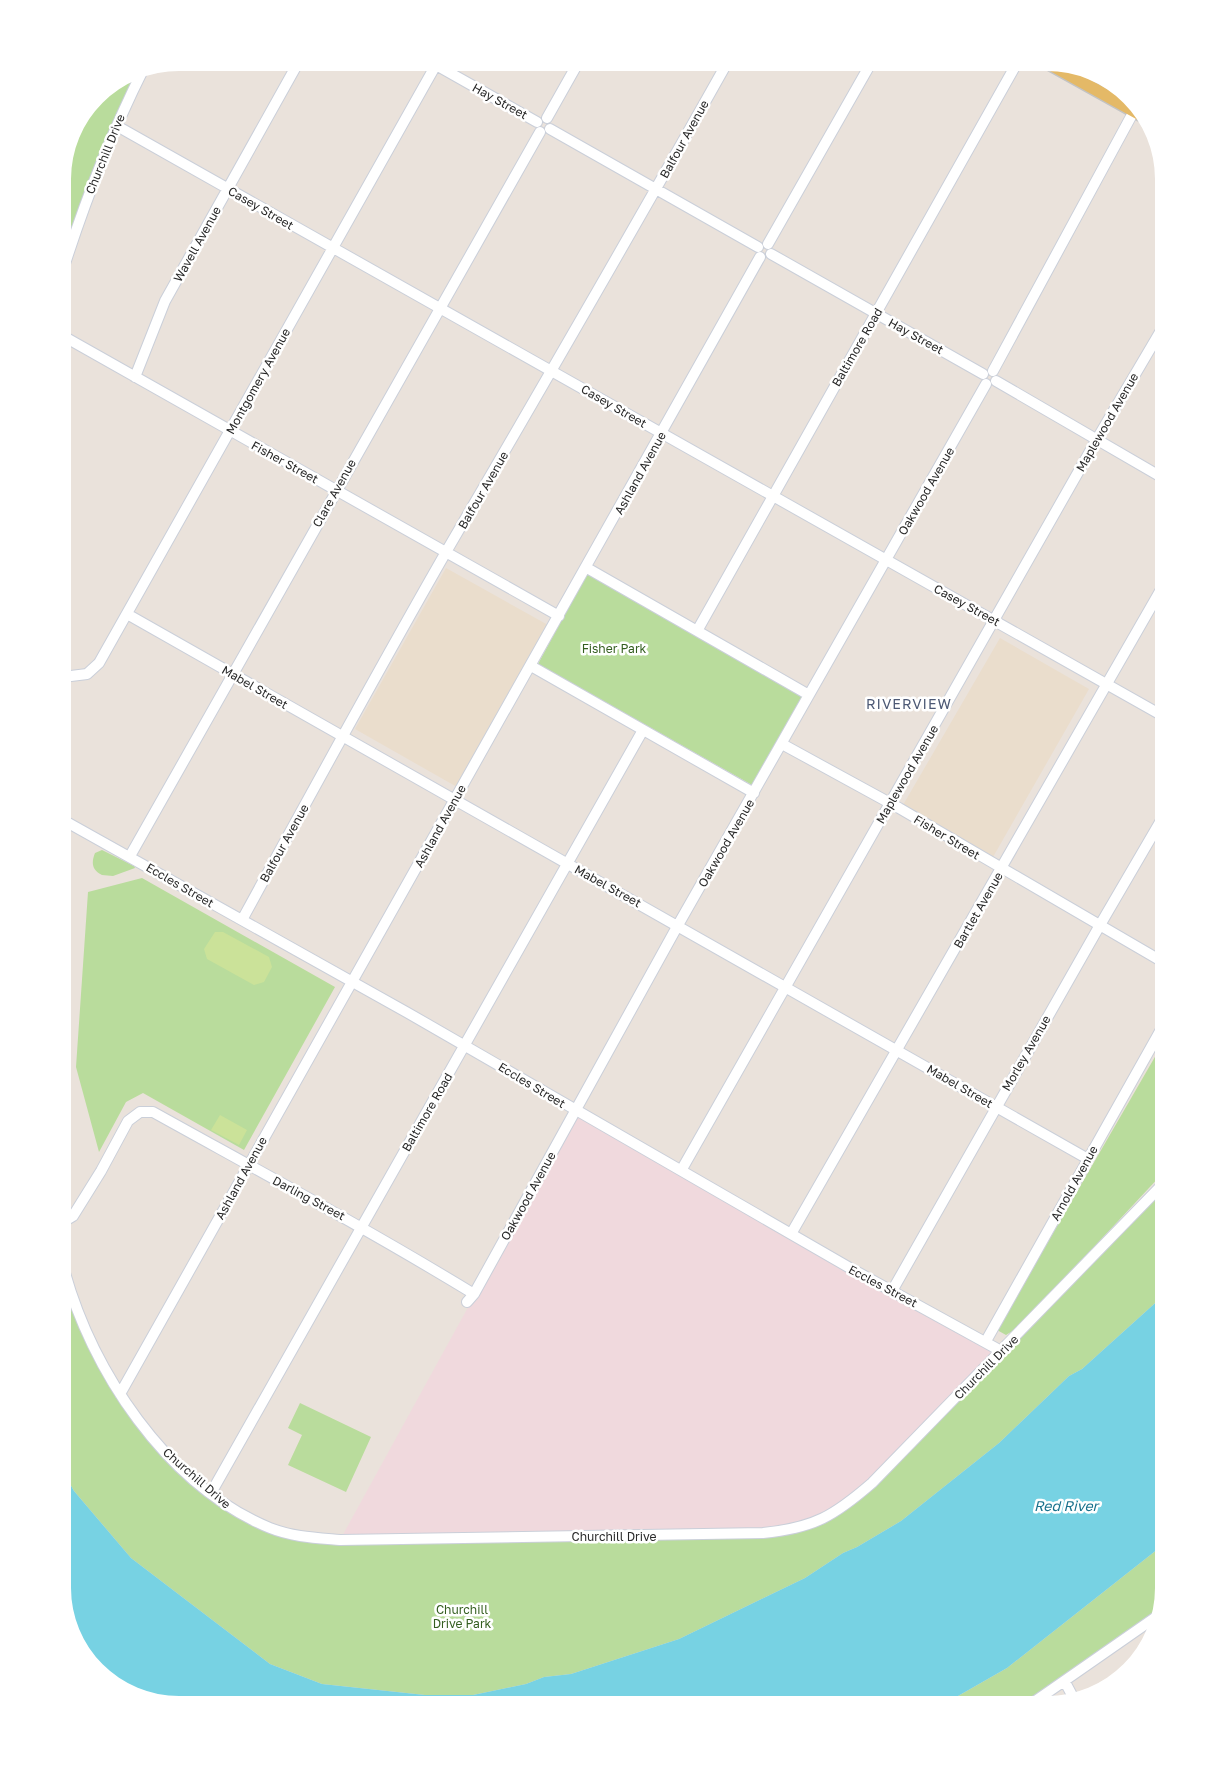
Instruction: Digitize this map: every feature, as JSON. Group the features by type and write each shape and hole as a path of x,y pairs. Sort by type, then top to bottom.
{"main road":[{"path":"1079,76 1125,105"}],"street":[{"name":"Wavell Avenue","path":"135,377 165,301 293,71"},
{"name":"Montgomery Avenue","path":"71,676 82,675 94,670 433,71"},
{"name":"Hay Street","path":"449,71 1155,473"},
{"name":"Clare Avenue","path":"130,856 573,71"},
{"name":"Balfour Avenue","path":"242,920 342,736 446,552 553,372 723,71"},
{"name":"Ashland Avenue","path":"120,1394 866,71"},
{"name":"Baltimore Road","path":"697,631 1012,71"},
{"name":"Churchill Drive","path":"71,246 87,199 139,79"},
{"name":"Oakwood Avenue","path":"470,1298 576,1112 678,926 1136,119"},
{"name":"Casey Street","path":"117,126 772,497 1155,711"},
{"name":"Fisher Street","path":"71,341 559,616"},
{"name":"Maplewood Avenue","path":"682,1169 1097,439 1155,342"},
{"path":"587,568 809,695"},
{"name":"Bartlet Avenue","path":"791,1234 1155,601"},
{"name":"Mabel Street","path":"127,614 787,986 1088,1159"},
{"path":"531,666 754,793"},
{"name":"Baltimore Road","path":"211,1493 643,730"},
{"name":"Fisher Street","path":"782,744 891,803 1001,869 1155,957"},
{"name":"Eccles Street","path":"71,824 352,982 576,1112 682,1169 791,1234 986,1341 1000,1351"},
{"name":"Morley Avenue","path":"892,1291 1100,925 1155,832"},
{"name":"Arnold Avenue","path":"986,1341 1155,1042"},
{"name":"Darling Street","path":"71,1217 101,1171 128,1121 140,1112 153,1112 362,1226 470,1298"},
{"name":"Churchill Drive","path":"71,1291 87,1336 135,1417 157,1442 211,1493 235,1511 271,1529 305,1537 340,1540 702,1535 787,1531 816,1523 843,1508 872,1483 1155,1193"},
{"path":"1043,1696 1149,1622"},
{"path":"1065,1682 1071,1693"}],"shaded area":[{"path":"446,568 548,625 457,787 355,729"},
{"path":"1000,638 1089,689 993,857 903,805"},
{"path":"576,1111 1001,1351 829,1517 787,1531 340,1540"}],"green space":[{"path":"139,79 71,250 71,173 79,138 90,119 108,98 125,86"},
{"name":"Fisher Park","path":"587,573 802,697 752,785 538,664"},
{"path":"102,850 135,868 113,876 102,875 94,868 93,860 95,853"},
{"path":"142,878 335,987 244,1150 143,1093 126,1102 99,1152 76,1067 88,892"},
{"path":"215,932 223,932 269,957 272,967 264,982 254,985 207,959 204,949"},
{"path":"1155,1057 1155,1182 1019,1327 1006,1335 997,1330"},
{"path":"220,1115 247,1130 239,1145 211,1130"},
{"name":"Churchill Drive Park","path":"1155,1192 1155,1303 1082,1369 1069,1376 999,1443 901,1521 857,1547 843,1553 805,1578 679,1639 571,1674 544,1677 526,1684 473,1695 425,1695 322,1684 270,1664 131,1558 71,1486 71,1289 87,1336 157,1442 235,1511 305,1537 763,1533 843,1508"},
{"path":"300,1403 371,1437 346,1492 288,1465 302,1435 288,1428"},
{"path":"1155,1551 1154,1602 1149,1622 1042,1696 958,1696 1007,1668"}],"water":[{"name":"Red River","path":"1155,1303 1155,1551 1007,1668 958,1696 173,1696 158,1694 132,1685 108,1669 86,1642 79,1629 75,1615 71,1587 71,1486 131,1558 270,1664 322,1684 425,1695 473,1695 526,1684 544,1677 571,1674 679,1639 805,1578 843,1553 857,1547 901,1521 999,1443 1069,1376 1082,1369"}],"district":[{"name":"RIVERVIEW","path":"909,703"}]}
